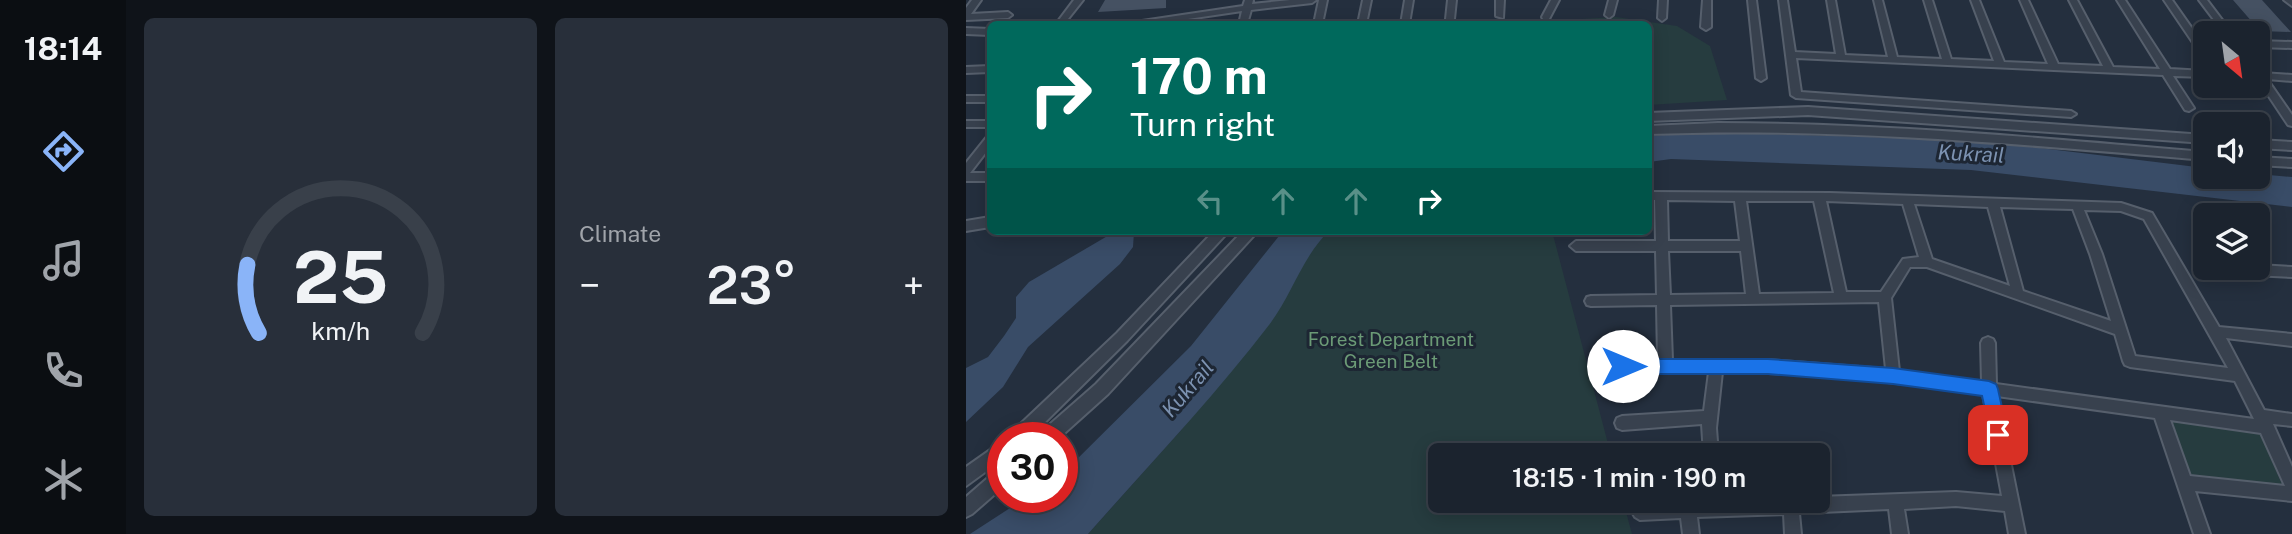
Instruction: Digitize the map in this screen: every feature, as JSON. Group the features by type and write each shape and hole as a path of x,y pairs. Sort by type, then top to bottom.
{"street":[{"path":"966,16 976,0"},
{"path":"1062,21 1079,0"},
{"path":"1157,21 1249,3 1312,0"},
{"path":"1319,21 1323,0"},
{"path":"1363,21 1367,0"},
{"path":"1406,21 1409,0"},
{"path":"1450,19 1452,0"},
{"path":"1500,0 1500,16"},
{"path":"1546,17 1555,0"},
{"path":"1609,15 1613,0"},
{"path":"1662,18 1664,0"},
{"path":"1706,27 1707,0"},
{"path":"1752,0 1761,78"},
{"path":"1783,0 1796,95 2071,114"},
{"path":"1831,0 1841,57"},
{"path":"1878,0 1892,59"},
{"path":"1928,0 1947,61"},
{"path":"1975,0 2000,64"},
{"path":"2024,0 2054,66"},
{"path":"2073,0 2109,69"},
{"path":"2121,0 2189,108"},
{"path":"2168,0 2193,36"},
{"path":"2203,0 2219,21"},
{"path":"1243,21 1249,3"},
{"path":"966,16 1008,15"},
{"path":"966,31 987,32"},
{"path":"2270,44 2292,45"},
{"path":"1791,55 2193,73"},
{"path":"966,70 987,69"},
{"path":"2270,76 2292,78"},
{"path":"2270,92 2292,123"},
{"path":"966,99 987,99"},
{"path":"1652,117 1808,111 2193,138"},
{"path":"966,124 987,124"},
{"path":"1652,130 1720,126 1944,133 2193,155"},
{"path":"966,171 987,144"},
{"path":"2270,145 2292,146"},
{"path":"966,150 982,150"},
{"path":"2270,162 2292,163"},
{"path":"966,177 987,177"},
{"path":"1665,366 1662,246 1655,196 1819,197 2120,207 2148,216 2218,332 2292,484"},
{"path":"1740,196 1753,299"},
{"path":"1819,197 1842,298"},
{"path":"1907,200 1927,262"},
{"path":"1993,203 2018,294"},
{"path":"2077,206 2096,254 2130,361 2241,376"},
{"path":"966,226 987,222"},
{"path":"1034,422 1122,337 1218,235"},
{"path":"1064,422 1102,389 1247,235"},
{"path":"1576,246 1746,246"},
{"path":"1893,376 1885,297 1907,262 1927,262 2120,330"},
{"path":"2270,271 2292,272"},
{"path":"1591,301 1885,297"},
{"path":"2218,332 2292,340"},
{"path":"1988,343 1989,389 2017,534"},
{"path":"1602,366 1768,366 1893,376 2160,412 2264,422 2292,421"},
{"path":"1711,443 1716,366"},
{"path":"2160,412 2202,534"},
{"path":"1622,423 1711,417"},
{"path":"966,478 987,462"},
{"path":"2184,483 2292,495"},
{"path":"966,508 987,490"},
{"path":"1830,504 1956,499 2012,504"},
{"path":"1895,501 1900,534"},
{"path":"1688,513 1691,534"},
{"path":"1792,513 1793,534"}],"green space":[{"path":"1616,17 1643,21 1546,21"},
{"path":"1652,22 1677,26 1710,46 1727,100 1652,105"},
{"name":"Forest Department Green Belt","path":"1325,235 1553,235 1608,443 1428,443 1428,513 1626,513 1632,534 1088,534 1182,429"},
{"path":"2171,420 2259,430 2283,487 2191,476"}],"water":[{"name":"Kukrail","path":"1706,132 1973,140 2193,167 2193,189 2270,189 2270,175 2292,177 2292,207 1971,170 1671,159 1652,162 1652,136"},
{"path":"1109,235 1134,235 1133,247 1120,264 1028,347 1003,387 966,422 966,368 988,357 1004,336 1016,318 1016,297 1029,282"},
{"name":"Kukrail","path":"1280,235 1325,235 1311,252 1277,313 1248,352 1088,534 970,534 1002,513 1078,513 1078,458 1191,346"}],"building":[{"path":"1105,0 1166,0 1166,8 1098,12"},
{"path":"2233,0 2262,0 2291,32 2270,31 2270,21 2251,21"}],"route":[{"path":"1623,366 1768,366 1893,376 1989,389 1998,435"}]}
